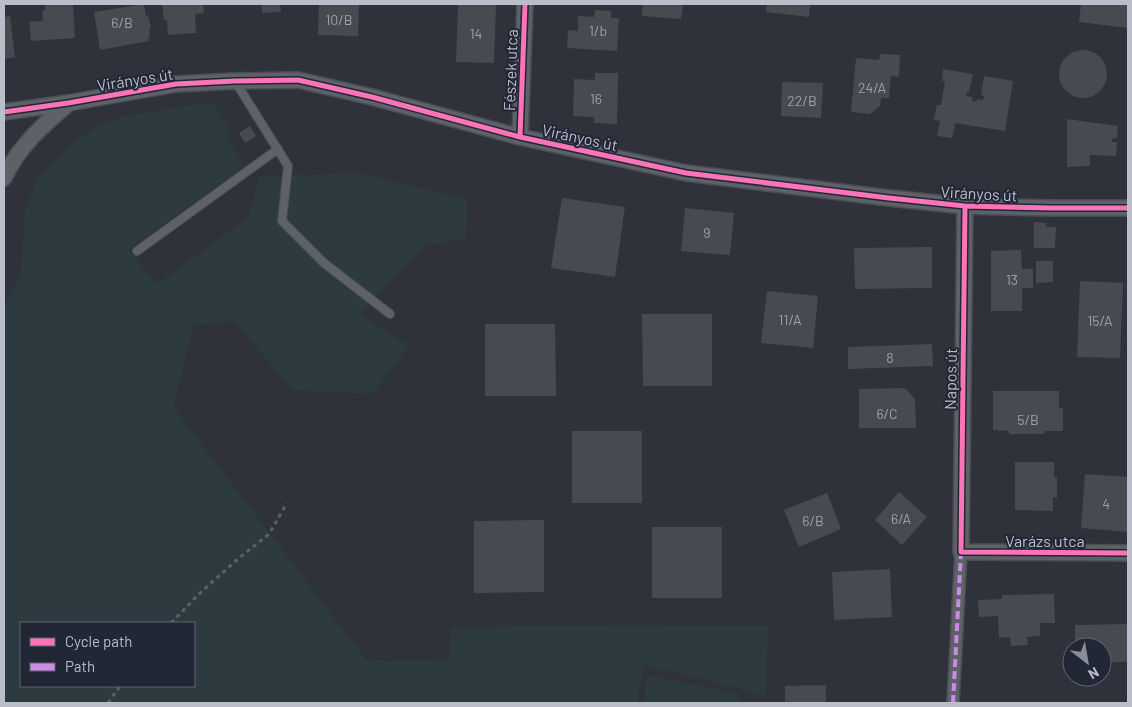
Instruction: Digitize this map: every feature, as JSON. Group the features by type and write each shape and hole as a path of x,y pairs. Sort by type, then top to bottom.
{"street":[{"name":"Fészek utca","path":"520,137 525,4"},
{"name":"Virányos út","path":"4,112 69,103 176,84 298,80 372,97 520,137 686,173 965,206 1128,208"},
{"path":"4,178 21,149 48,121 69,103"},
{"name":"Napos út","path":"953,703 961,552 965,206"},
{"name":"Varázs utca","path":"961,552 1128,553"}],"lane":[{"path":"235,81 288,166 282,221 324,263 390,314"},
{"path":"137,251 278,149"}],"path":[{"path":"172,622 238,559 270,534 287,504"},
{"path":"108,703 119,687"}],"shaded area":[{"path":"213,102 232,134 225,135 244,166 128,250 157,284 249,217 259,177 357,173 467,199 466,238 425,246 359,314 409,346 372,394 294,390 233,321 193,325 173,407 367,661 450,659 451,627 769,626 765,695 644,665 637,703 4,703 4,307 21,271 25,208 38,179 58,156 93,128 123,116"},
{"path":"648,675 740,694 738,703 643,703"}],"building":[{"path":"45,4 73,4 75,38 31,41 29,22 43,21 42,10 45,10"},
{"path":"144,4 151,28 149,29 149,41 100,50 94,12"},
{"path":"162,4 203,4 204,13 195,14 196,33 168,35 167,20 164,20"},
{"path":"262,4 280,4 281,12 262,13"},
{"path":"319,4 359,4 358,36 318,35"},
{"path":"458,4 496,4 494,63 456,62"},
{"path":"643,4 683,4 681,19 642,16"},
{"path":"767,4 810,4 809,17 766,12"},
{"path":"1081,4 1128,4 1128,28 1079,22"},
{"path":"595,10 611,11 611,18 619,18 617,51 567,48 568,30 578,31 578,16 594,17"},
{"path":"10,16 15,57 4,59 4,17"},
{"path":"1078,50 1088,50 1097,54 1103,60 1106,65 1106,83 1097,94 1088,98 1078,98 1069,94 1063,88 1059,79 1059,69 1063,60 1069,54"},
{"path":"880,54 900,55 899,77 891,76 889,98 881,98 880,106 870,114 851,112 856,58 879,60"},
{"path":"943,69 973,74 969,92 967,92 966,96 972,97 972,101 977,102 977,99 983,100 984,96 981,95 984,76 1013,81 1005,131 955,123 952,138 937,136 940,121 934,120 937,105 941,105 945,81 942,81"},
{"path":"595,73 618,73 617,124 594,123 594,117 573,116 574,79 595,80"},
{"path":"782,82 823,83 821,118 781,116"},
{"path":"1067,119 1118,126 1117,138 1112,139 1112,142 1117,142 1116,156 1090,155 1090,166 1067,167"},
{"path":"250,126 256,136 245,143 239,133"},
{"path":"562,198 625,207 615,277 551,268"},
{"path":"685,208 734,213 730,255 681,251"},
{"path":"1034,222 1046,223 1046,227 1056,227 1055,248 1034,248"},
{"path":"932,247 932,288 855,289 854,248"},
{"path":"1021,250 1022,269 1033,269 1033,288 1022,288 1022,311 991,311 991,251"},
{"path":"1036,261 1053,261 1053,282 1036,283"},
{"path":"1080,281 1123,283 1120,358 1077,357"},
{"path":"767,291 818,296 813,348 761,343"},
{"path":"642,314 712,314 712,386 643,386"},
{"path":"485,324 555,324 556,396 485,396"},
{"path":"932,344 933,366 848,369 848,347"},
{"path":"905,388 915,399 916,428 859,428 859,389"},
{"path":"993,391 1059,391 1059,408 1063,408 1063,431 1045,431 1044,434 1009,434 1009,431 993,430"},
{"path":"572,431 642,431 642,503 572,503"},
{"path":"1015,462 1054,462 1054,477 1057,477 1057,498 1053,497 1053,511 1015,510"},
{"path":"1085,474 1128,477 1128,532 1081,528"},
{"path":"899,492 927,517 902,545 875,520"},
{"path":"827,493 841,529 799,547 784,510"},
{"path":"544,520 544,592 474,593 474,521"},
{"path":"652,527 722,527 722,598 652,598"},
{"path":"890,569 892,617 834,620 832,572"},
{"path":"1054,594 1055,623 1040,623 1040,636 1027,637 1028,645 1011,646 1010,637 999,638 998,616 979,617 978,600 1002,599 1002,595"},
{"path":"1128,624 1128,662 1112,662 1112,637 1075,637 1075,625"},
{"path":"826,685 826,703 785,703 785,686"}],"marked path":[{"path":"953,703 961,552"}],"cycle path":[{"path":"520,137 525,4"},
{"path":"4,112 176,84 298,80 372,97 520,137 686,173 965,206 1128,208"},
{"path":"965,206 961,552 1128,553"}]}
